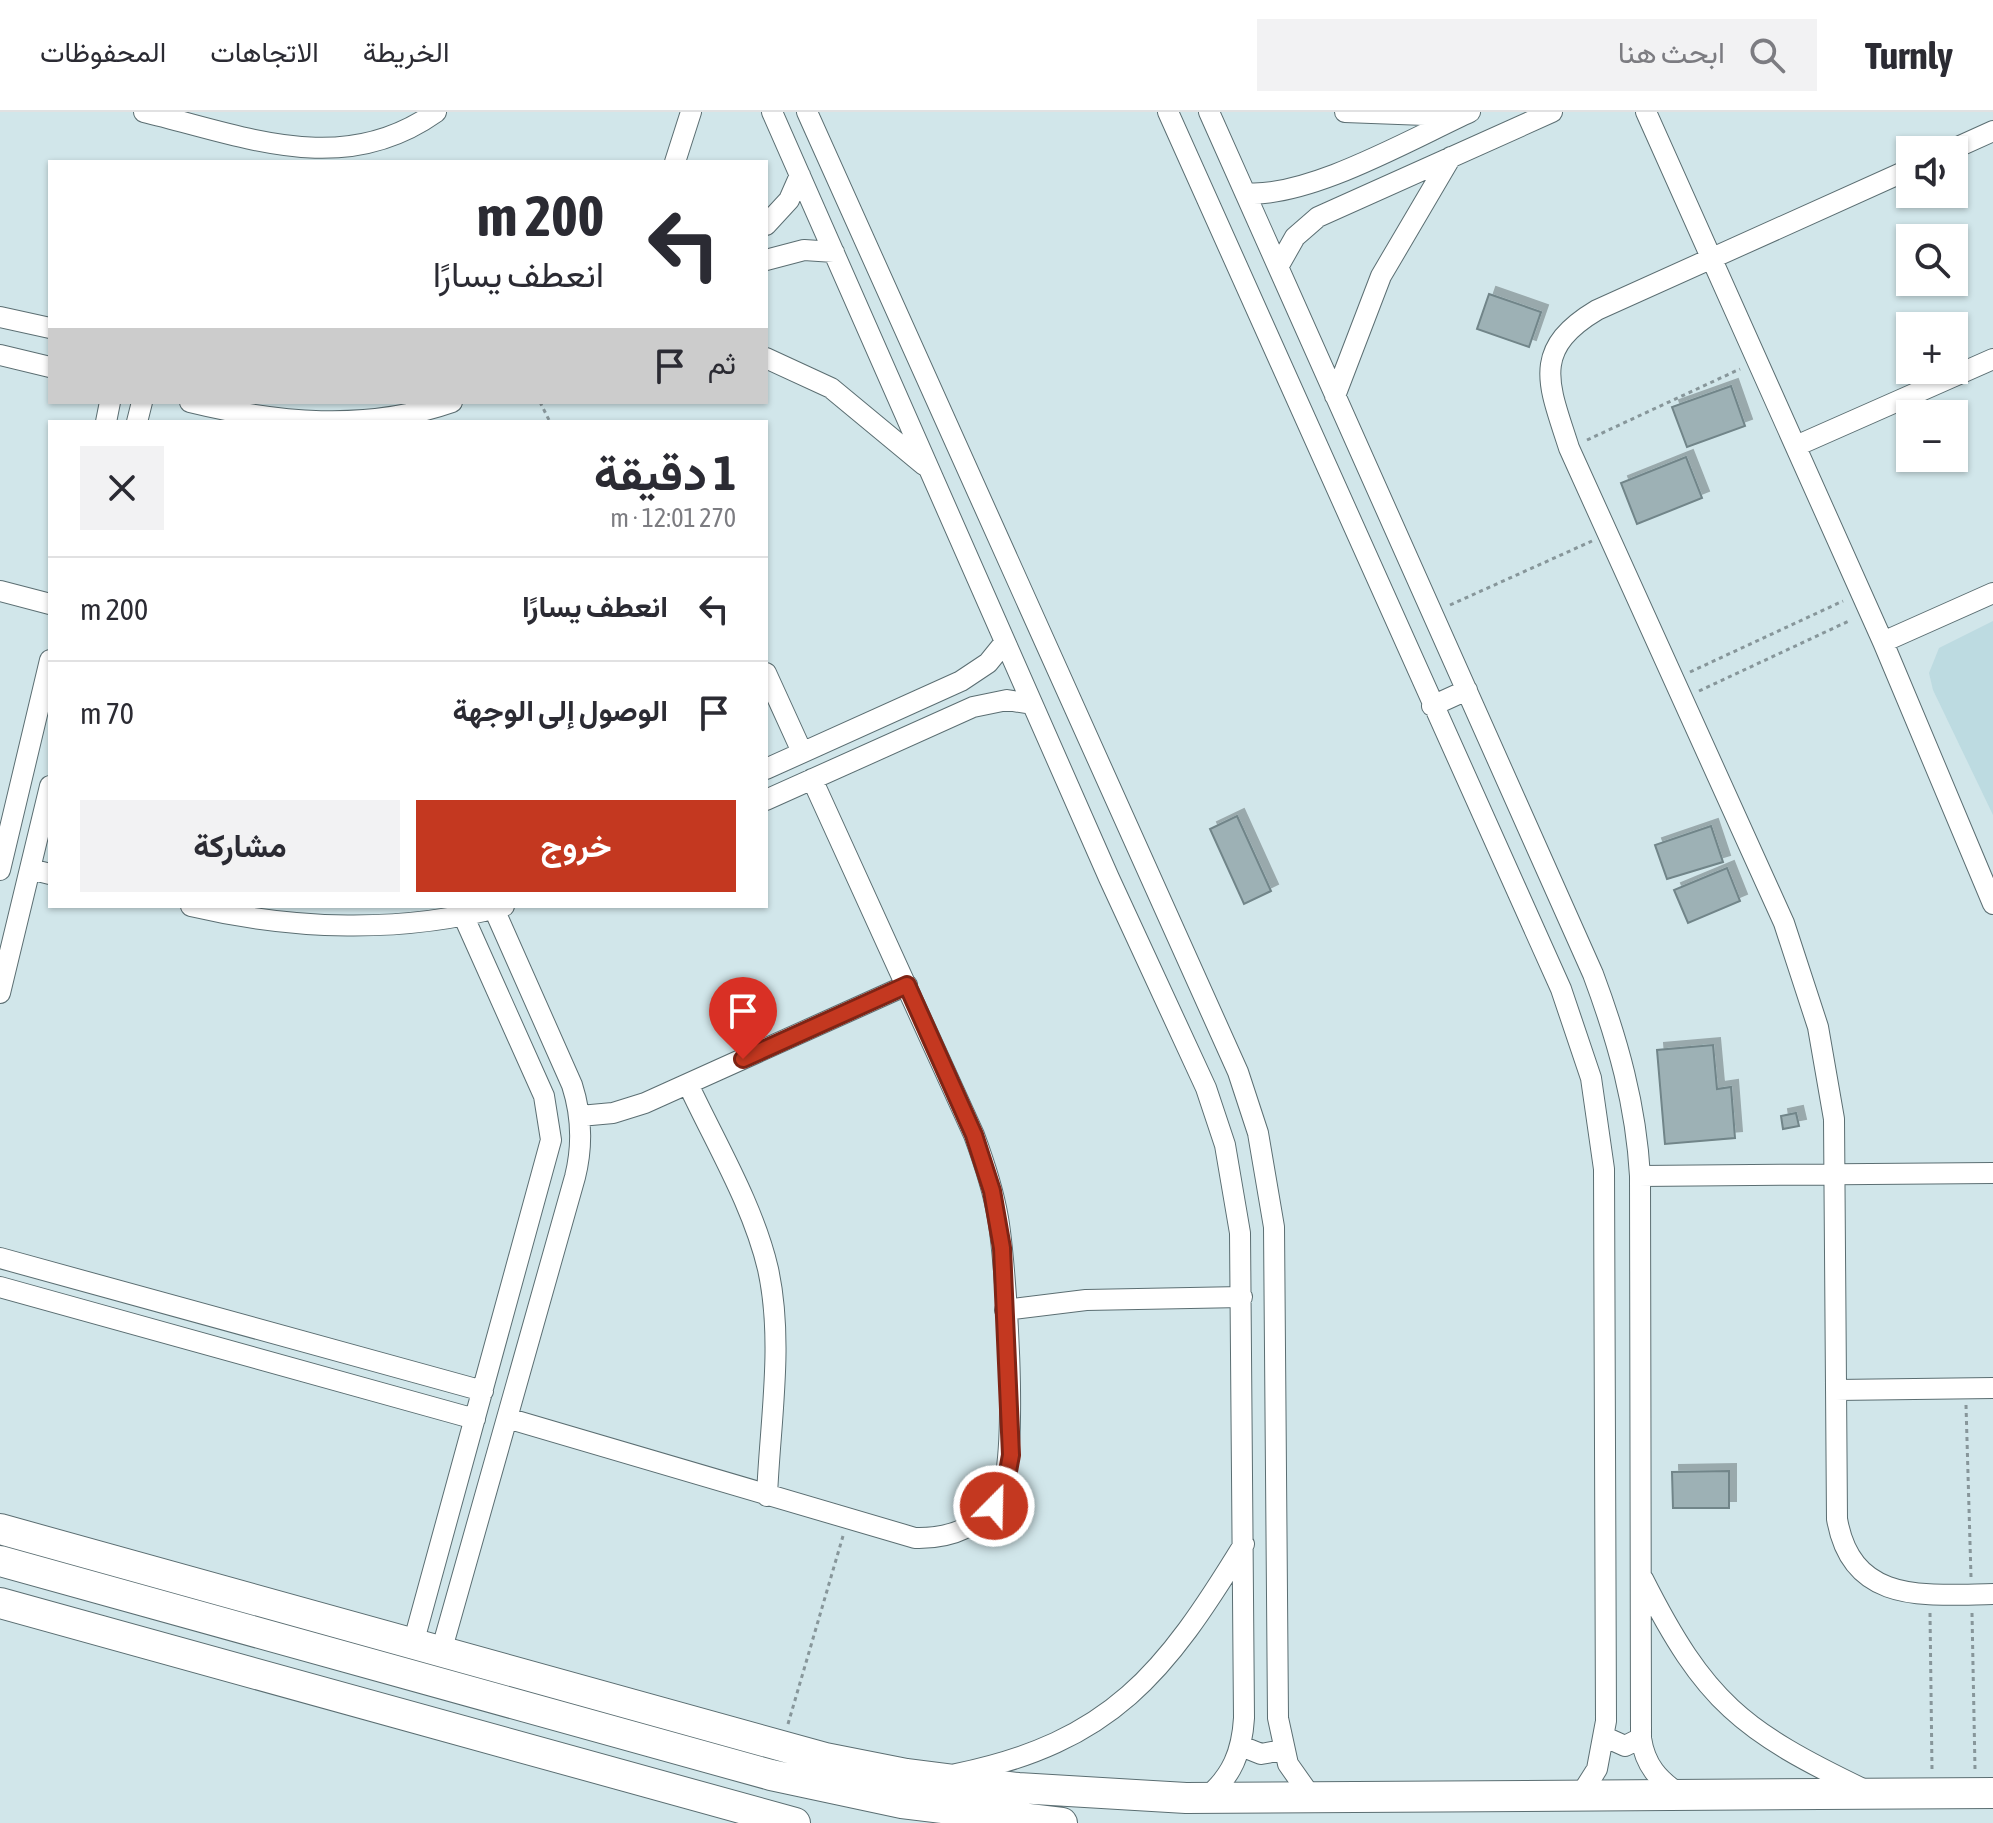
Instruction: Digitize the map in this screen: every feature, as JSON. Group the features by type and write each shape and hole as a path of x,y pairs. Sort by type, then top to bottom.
{"street":[{"path":"144,112 290,147 327,150 388,138 436,112"},
{"path":"676,160 691,112"},
{"path":"772,112 1217,1117 1237,1204 1242,1297 1244,1718 1241,1746 1225,1779 1206,1798"},
{"path":"807,112 1238,1072 1258,1133 1271,1195 1275,1259 1278,1718 1283,1750 1294,1776 1312,1798"},
{"path":"1168,112 1561,989 1583,1048 1597,1108 1604,1198 1605,1737 1597,1769 1580,1796"},
{"path":"1209,112 1603,999 1628,1086 1640,1176 1641,1738 1643,1751 1655,1774 1681,1795"},
{"path":"1345,112 1465,114"},
{"path":"1278,267 1289,246 1310,223 1552,112"},
{"path":"1646,112 1883,642 1993,904"},
{"path":"1245,193 1275,194 1297,189 1465,114"},
{"path":"1968,142 1993,131"},
{"path":"1335,396 1381,276 1451,157"},
{"path":"768,225 789,200 800,175"},
{"path":"1896,175 1578,321 1557,343 1548,379 1569,448 1784,923 1809,991 1830,1088 1834,1175 1837,1519 1843,1544 1857,1566 1877,1584 1903,1592 1929,1595 1993,1594"},
{"path":"1297,189 1299,207 1310,223"},
{"path":"768,229 776,239 770,258"},
{"path":"770,258 804,250 834,252"},
{"path":"0,317 48,328"},
{"path":"0,355 48,367"},
{"path":"768,359 831,388 930,471"},
{"path":"1796,446 1993,359"},
{"path":"199,404 248,415 294,420"},
{"path":"346,420 379,418 443,404"},
{"path":"0,591 48,603"},
{"path":"1883,642 1993,593"},
{"path":"768,768 975,673 1005,642"},
{"path":"975,673 989,688 990,702"},
{"path":"0,870 44,708 48,676"},
{"path":"768,677 802,752"},
{"path":"1432,706 1467,690"},
{"path":"768,799 990,702 1032,704"},
{"path":"507,1418 901,1535 930,1538 959,1532 985,1516 994,1506 1006,1482 1011,1455 1005,1310 998,1219 984,1163 907,985 812,779"},
{"path":"0,993 40,872 48,804"},
{"path":"1109,878 1142,861"},
{"path":"203,908 299,924 367,916 463,915 494,908"},
{"path":"427,1648 507,1418 579,1160 580,1116 572,1085 499,908"},
{"path":"427,1648 475,1419 549,1155 551,1125 544,1096 463,915"},
{"path":"580,1116 629,1109 907,985"},
{"path":"688,1084 755,1228 768,1271 775,1338 767,1496"},
{"path":"1640,1176 1993,1173"},
{"path":"0,1258 483,1391"},
{"path":"69,1306 76,1279"},
{"path":"0,1287 475,1419"},
{"path":"1005,1310 1086,1300 1242,1297"},
{"path":"508,1300 537,1308"},
{"path":"1836,1390 1993,1388"},
{"path":"0,1529 781,1747 935,1778 1074,1793 1206,1798 1993,1793"},
{"path":"935,1778 1029,1752 1080,1731 1105,1715 1171,1655 1244,1544"},
{"path":"0,1561 771,1775 902,1803 1062,1823"},
{"path":"1641,1575 1685,1657 1722,1702 1767,1740 1791,1755 1872,1794"},
{"path":"0,1603 795,1823"},
{"path":"1605,1737 1614,1744 1625,1746 1641,1738"},
{"path":"1241,1746 1261,1754 1283,1750"}],"path":[{"path":"1569,448 1758,361"},
{"path":"1432,613 1607,534"},
{"path":"1679,689 1865,602"},
{"path":"1679,689 1865,602"},
{"path":"781,1747 848,1520"},
{"path":"1929,1595 1933,1793"}],"shaded area":[{"path":"1993,621 1993,815 1933,690 1929,673 1939,648"}],"building":[{"path":"1489,294 1541,312 1529,347 1477,329"},
{"path":"1731,386 1745,426 1687,447 1672,407"},
{"path":"1686,457 1702,498 1637,524 1621,483"},
{"path":"1237,816 1271,891 1244,904 1210,829"},
{"path":"1711,826 1723,862 1667,879 1655,845"},
{"path":"1727,868 1740,901 1688,923 1674,890"},
{"path":"1713,1045 1717,1089 1731,1087 1735,1138 1665,1144 1657,1050"},
{"path":"1796,1113 1799,1126 1783,1129 1781,1116"},
{"path":"1729,1471 1729,1508 1673,1508 1672,1472"}],"route":[{"path":"743,1059 907,985 974,1135 998,1219 1011,1455 1006,1482 994,1506"}]}
